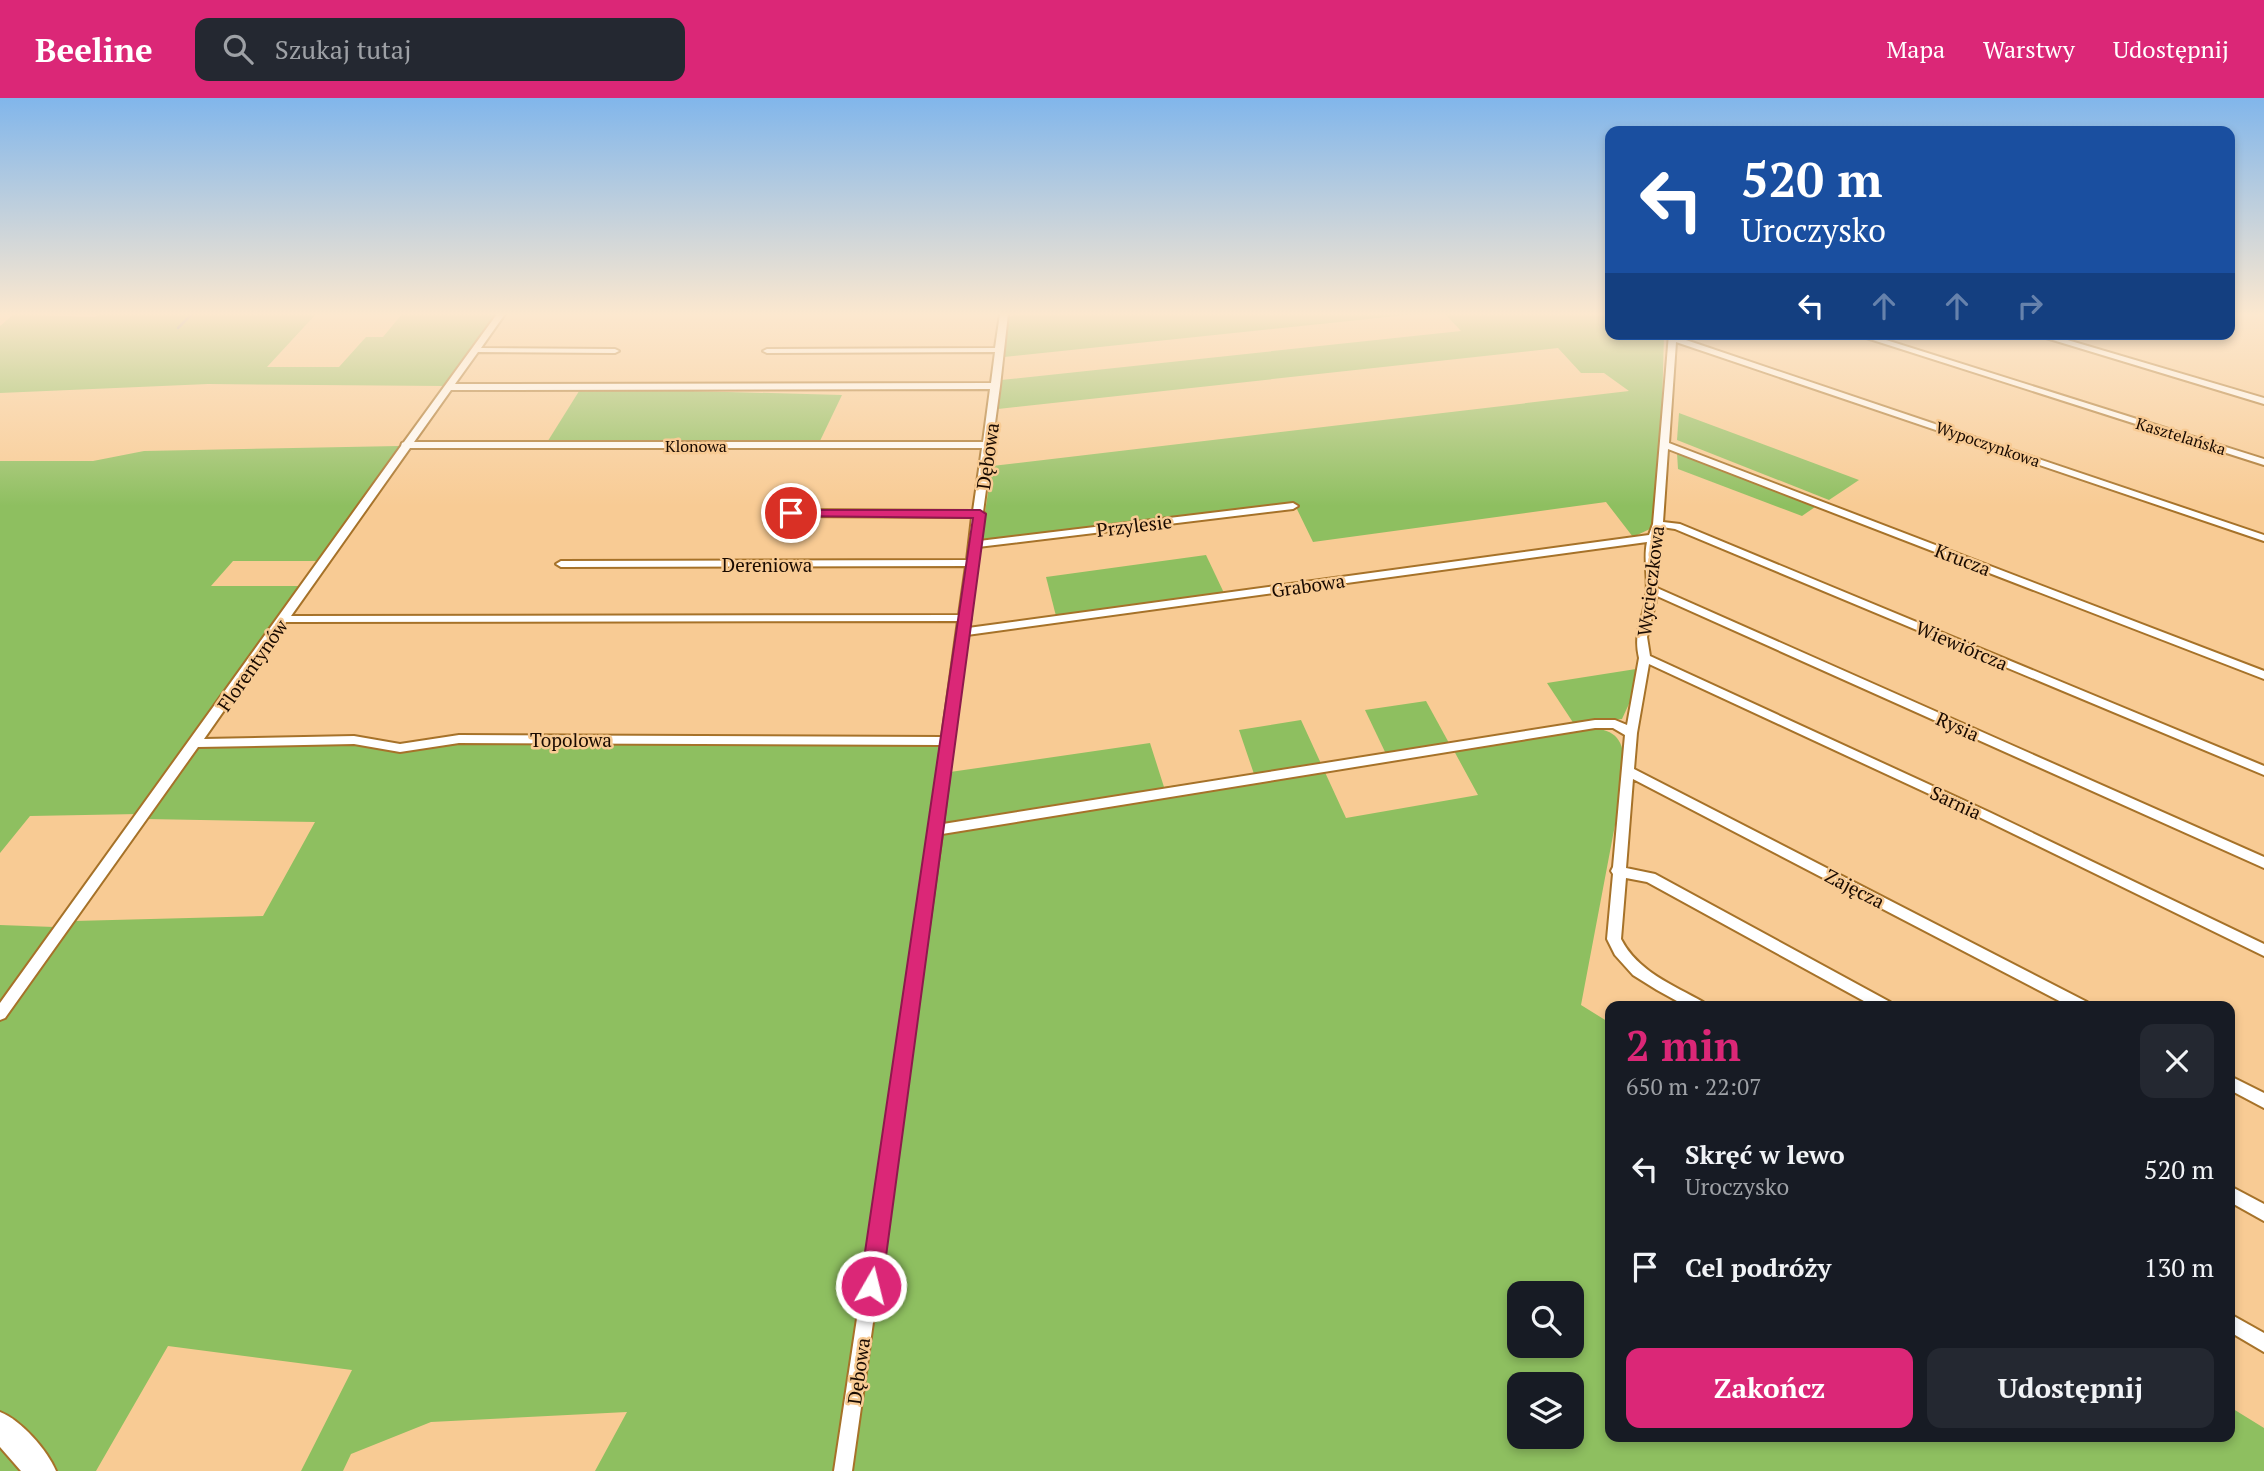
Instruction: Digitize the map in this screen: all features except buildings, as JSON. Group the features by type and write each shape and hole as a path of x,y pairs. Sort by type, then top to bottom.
{"main road":[{"path":"0,1426 41,1471"}],"street":[{"name":"Florentynów","path":"0,1014 196,743 454,378"},
{"name":"Dębowa","path":"843,1471 974,563 997,378"},
{"name":"Wycieczkowa","path":"1668,378 1658,524 1652,538 1648,578 1653,590 1643,622 1642,649 1646,658 1631,733 1614,939 1619,951 1643,973 1690,1001"},
{"name":"Wypoczynkowa","path":"1795,378 2264,538"},
{"name":"Kasztelańska","path":"1998,378 2264,462"},
{"path":"2186,378 2264,401"},
{"path":"447,387 996,386"},
{"name":"Krucza","path":"1662,443 2264,675"},
{"name":"Klonowa","path":"405,445 988,445"},
{"name":"Przylesie","path":"976,544 1293,506"},
{"path":"791,513 980,514"},
{"name":"Wiewiórcza","path":"1658,524 1677,526 2264,771"},
{"name":"Grabowa","path":"284,619 965,625 1652,538"},
{"name":"Dereniowa","path":"561,564 974,563"},
{"name":"Rysia","path":"1653,590 2264,863"},
{"name":"Sarnia","path":"1646,658 1985,815 2264,950"},
{"path":"936,830 1595,724 1615,724 1631,733"},
{"name":"Topolowa","path":"196,743 354,740 400,748 459,739 948,741"},
{"name":"Zajęcza","path":"1628,771 2072,1001"},
{"path":"1618,871 1650,878 1876,1001"},
{"path":"2235,1086 2264,1101"},
{"path":"2235,1197 2264,1213"},
{"path":"2235,1326 2264,1343"}],"green space":[{"path":"0,378 450,378 444,386 208,384 0,393"},
{"path":"1019,378 1282,378 998,409 1001,380"},
{"path":"1611,378 1663,378 1652,528 1633,537 1606,502 1313,542 1294,503 1025,537 981,539 992,466 1629,391"},
{"path":"581,388 842,395 819,443 546,444"},
{"path":"1679,413 1859,480 1829,500 1677,440"},
{"path":"399,446 321,561 233,561 211,586 303,586 139,814 30,816 0,853 0,461 93,461 144,451"},
{"path":"1677,453 1815,507 1802,516 1678,469"},
{"path":"1206,555 1224,593 1056,616 1046,577"},
{"path":"1636,669 1634,693 1622,719 1574,724 1547,683"},
{"path":"1426,701 1449,743 1386,754 1365,710"},
{"path":"1301,720 1346,818 1478,795 1453,749 1589,728 1608,732 1619,740 1625,772 1581,1005 1605,1020 1605,1442 2235,1442 2235,1410 2264,1428 2264,1471 595,1471 627,1412 431,1422 351,1454 343,1471 301,1471 352,1370 168,1346 96,1471 0,1471 0,925 54,927 74,921 263,916 315,822 146,819 199,746 351,743 399,750 459,742 943,742 922,889 936,886 950,772 1150,743 1164,787 1254,774 1239,730"}],"route":[{"path":"791,513 980,514 871,1286"}]}
